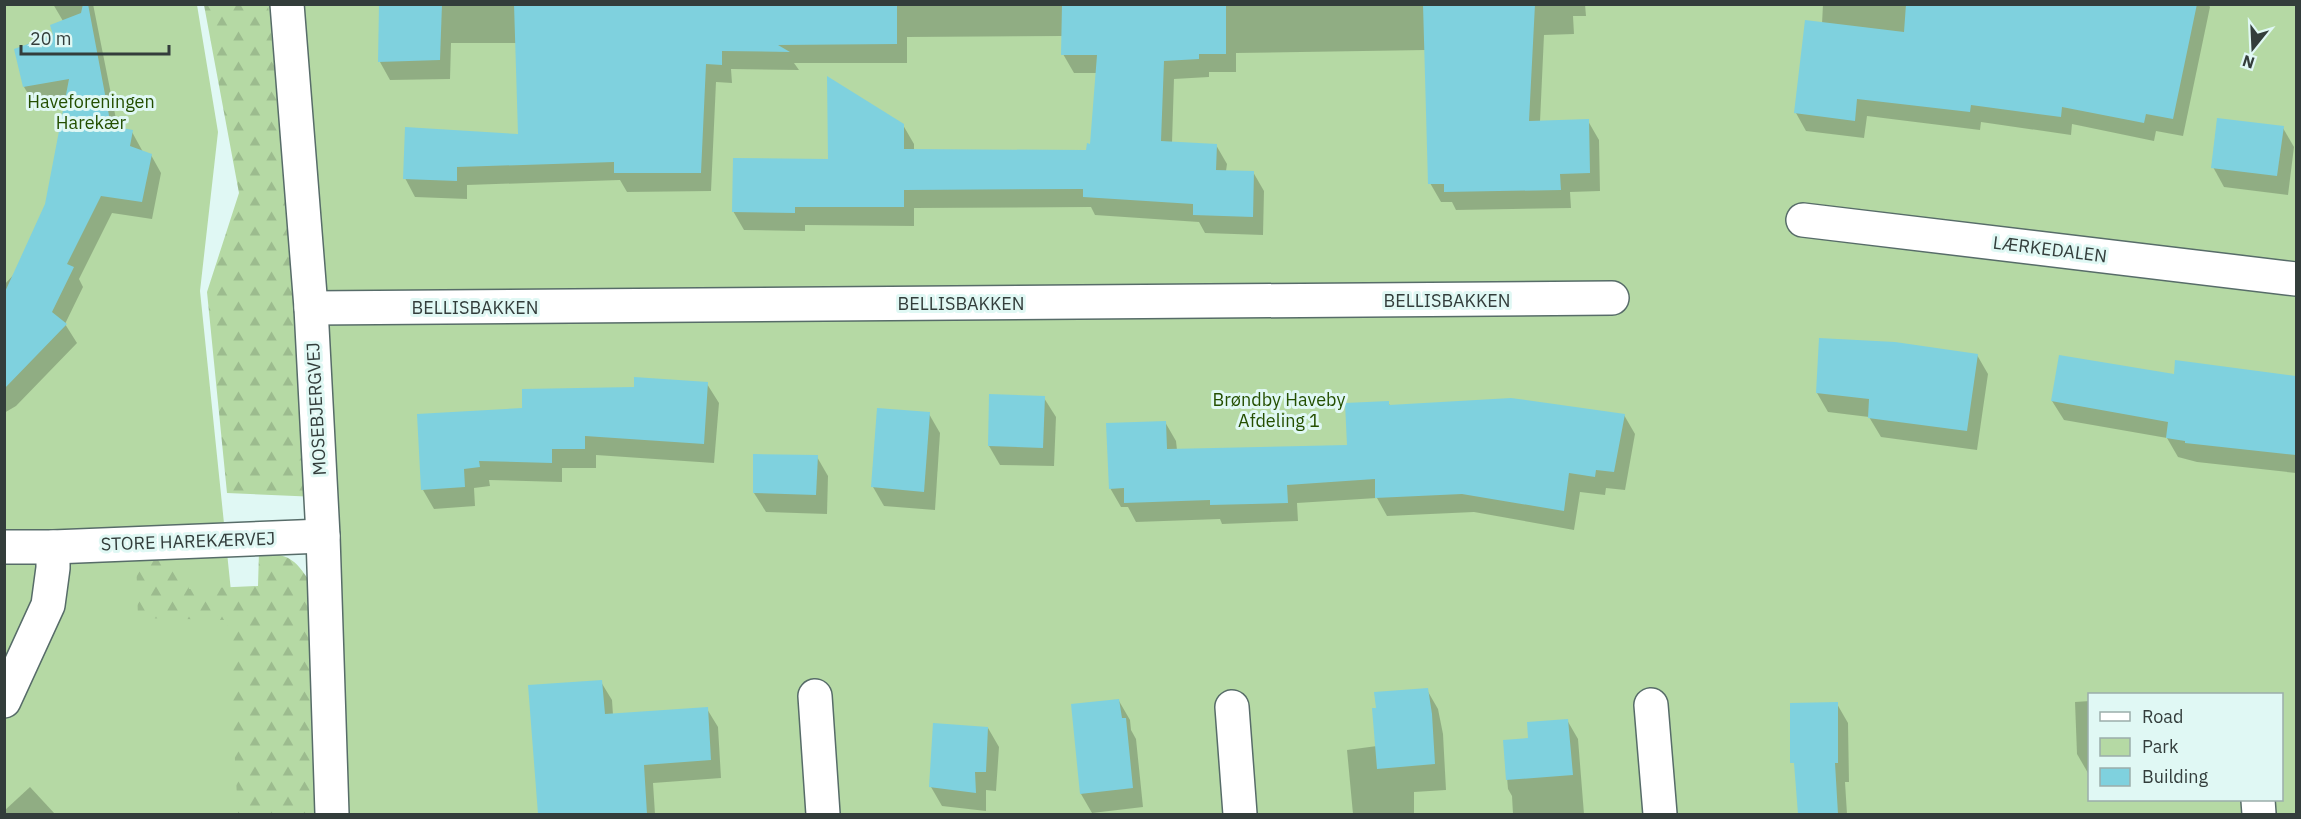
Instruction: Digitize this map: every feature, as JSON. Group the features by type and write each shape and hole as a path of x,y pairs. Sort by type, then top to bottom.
{"street":[{"name":"MOSEBJERGVEJ","path":"287,4 311,308 323,536 332,814"},
{"name":"LÆRKEDALEN","path":"1803,220 2296,279"},
{"name":"BELLISBAKKEN","path":"311,308 1612,298"},
{"name":"STORE HAREKÆRVEJ","path":"4,547 323,536"},
{"path":"4,701 48,605 53,568 53,547"},
{"path":"815,696 823,814"},
{"path":"1651,705 1660,814"},
{"path":"1232,707 1240,814"}],"green space":[{"name":"Haveforeningen Harekær","path":"4,5 197,5 218,132 200,291 254,814 5,814"},
{"path":"204,5 268,5 318,497 227,493 207,292 239,193"},
{"name":"Brøndby Haveby Afdeling 1","path":"262,5 2296,5 2296,814 332,814"},
{"path":"178,551 189,589 258,586 259,552 284,556 299,567 310,582 321,814 238,814 227,620 138,618 136,556"}],"building":[{"path":"83,4 88,4 111,126 133,130 130,146 152,154 142,202 101,196 67,264 74,267 52,312 67,324 4,389 4,294 45,204 69,79 23,87 14,49 53,35 50,25 81,13"},
{"path":"379,4 442,4 440,60 378,62"},
{"path":"514,4 897,4 897,44 778,45 790,52 722,51 722,65 706,64 701,173 614,173 614,162 457,167 457,181 403,179 405,127 518,134"},
{"path":"1062,4 1226,4 1226,54 1199,54 1199,59 1164,61 1161,141 1217,144 1216,170 1254,171 1253,217 1193,215 1193,204 1083,197 1083,189 904,190 904,207 795,207 795,213 732,212 733,158 828,159 827,76 904,124 904,149 1086,150 1087,143 1090,144 1097,55 1061,55"},
{"path":"1423,4 1535,4 1529,121 1589,119 1590,173 1560,174 1561,190 1444,192 1444,184 1428,184"},
{"path":"1906,4 2197,4 2173,119 2146,114 2144,123 2062,107 2061,117 1971,105 1970,112 1857,99 1855,121 1794,113 1805,20 1904,32"},
{"path":"2217,118 2284,126 2277,176 2211,168"},
{"path":"1819,338 1895,342 1978,354 1967,431 1868,418 1869,399 1816,393"},
{"path":"2059,355 2174,374 2175,360 2296,376 2296,455 2185,443 2185,441 2166,438 2168,422 2051,401"},
{"path":"634,377 708,382 704,444 585,436 585,449 552,449 552,463 479,461 480,467 464,469 465,487 421,490 417,414 522,408 522,389 634,387"},
{"path":"989,394 1045,396 1043,448 988,446"},
{"path":"1511,398 1625,414 1614,472 1596,470 1595,477 1569,473 1564,511 1462,494 1375,498 1375,479 1287,485 1288,503 1210,505 1210,500 1124,503 1124,488 1109,489 1106,423 1166,421 1167,449 1347,445 1345,403 1389,401 1389,405"},
{"path":"877,408 930,412 924,492 871,487"},
{"path":"753,454 818,455 816,495 753,493"},
{"path":"602,680 605,714 708,707 711,760 644,765 647,814 538,814 528,685"},
{"path":"1428,688 1435,764 1377,769 1372,708 1376,708 1374,692"},
{"path":"1119,699 1122,718 1126,718 1133,788 1080,794 1071,704"},
{"path":"1838,702 1838,763 1835,763 1838,814 1798,814 1794,763 1790,763 1790,703"},
{"path":"1568,719 1573,775 1506,780 1503,740 1528,738 1527,722"},
{"path":"933,723 988,727 986,772 975,772 976,793 929,787"}]}
